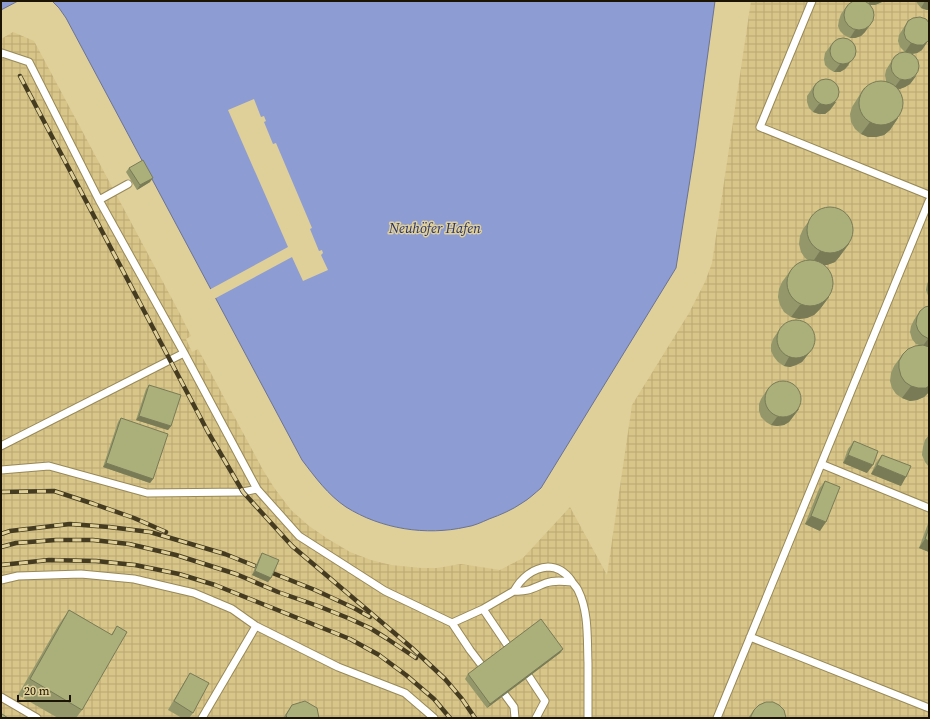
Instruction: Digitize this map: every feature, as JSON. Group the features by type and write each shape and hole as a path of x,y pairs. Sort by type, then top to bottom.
{"lane":[{"path":"812,1 760,127 929,195"},
{"path":"1,54 29,62 98,200 184,353 257,489 299,536 385,591 452,623 470,650 514,707 515,718"},
{"path":"98,200 128,184"},
{"path":"717,718 929,201"},
{"path":"1,446 184,353"},
{"path":"821,464 929,508"},
{"path":"1,470 49,466 147,493 243,492 257,489"},
{"path":"514,591 525,576 540,568 548,567 563,571 577,588 584,609 588,637 588,718"},
{"path":"1,580 18,576 81,574 134,579 194,593 232,609 256,626 338,667 405,694 434,718"},
{"path":"452,623 514,591 530,590 551,582 572,582"},
{"path":"483,608 514,655"},
{"path":"202,718 256,626"},
{"path":"750,637 929,708"},
{"path":"518,662 545,701 536,718"},
{"path":"1,697 37,718"}],"shaded area":[{"path":"751,1 929,1 929,718 1,718 1,39 13,32 34,41 179,312 191,336 186,339 192,352 198,349 263,470 275,489 291,510 309,526 350,552 371,560 391,565 437,568 461,564 500,570 523,558 570,507 607,575 632,405 689,313 705,282 712,263"}],"water":[{"path":"1,1 18,1 1,10"},
{"name":"Neuhöfer Hafen","path":"52,1 715,1 695,148 676,268 541,488 527,500 502,514 481,523 451,530 435,531 404,529 374,521 360,515 339,502 317,479 302,460 66,18"}],"pier":[{"path":"254,99 261,117 264,116 266,121 264,122 273,144 276,143 312,228 310,229 319,251 322,250 323,253 321,255 328,270 303,281 292,257 214,299 209,290 288,247 228,110"}],"building":[{"path":"859,0 865,1 873,9 873,21 865,29 859,30 853,29 845,21 844,15 845,9 853,1"},
{"path":"920,17 926,19 929,23 929,40 923,45 917,45 906,39 904,33 908,21 913,18"},
{"path":"843,38 852,42 856,51 852,60 843,64 834,60 830,51 834,42"},
{"path":"905,52 915,56 919,66 915,76 905,80 895,76 891,66 895,56"},
{"path":"826,79 835,83 839,92 835,101 826,105 817,101 813,92 817,83"},
{"path":"877,81 885,81 890,82 897,87 902,94 902,112 897,119 890,124 877,125 869,122 862,115 859,107 859,99 862,91 869,84"},
{"path":"143,160 153,178 140,185 129,168"},
{"path":"830,207 843,211 849,217 853,230 849,243 843,249 830,253 817,249 811,243 807,230 811,217 817,211"},
{"path":"805,260 815,260 823,264 829,270 833,278 833,288 829,296 823,302 815,306 805,306 797,302 791,296 787,288 787,278 791,270 797,264"},
{"path":"929,306 929,339 922,335 916,324 920,311"},
{"path":"796,320 806,323 812,329 815,339 812,349 806,355 796,358 786,355 780,349 777,339 780,329 786,323"},
{"path":"923,345 929,347 929,386 926,388 918,388 905,382 901,376 899,361 908,349"},
{"path":"787,381 796,386 800,392 800,406 796,412 787,417 779,417 770,412 766,406 765,395 770,386 776,382"},
{"path":"149,385 181,395 171,426 139,416"},
{"path":"121,418 168,434 153,479 106,463"},
{"path":"854,441 878,451 873,465 848,455"},
{"path":"882,455 911,466 906,477 877,465"},
{"path":"825,481 840,487 826,522 811,516"},
{"path":"929,528 929,541 925,539"},
{"path":"262,553 279,560 271,578 255,571"},
{"path":"69,610 112,635 117,626 127,632 82,710 30,679"},
{"path":"541,619 563,649 490,704 468,674"},
{"path":"190,673 209,683 193,713 174,701"},
{"path":"305,701 317,708 319,718 287,718 286,715 292,705"},
{"path":"766,702 773,702 779,705 784,710 786,718 751,718 754,710 759,705"},
{"path":"2,714 8,718 1,718"}],"railway":[{"path":"20,76 208,432 243,492 292,546 412,648 445,679 462,699 475,718"},
{"path":"1,492 54,491 134,518 166,532"},
{"path":"1,534 10,531 70,524 150,532 225,554 315,590 370,617"},
{"path":"1,547 16,543 56,540 93,540 129,544 176,555 236,574 278,592 348,618 370,628 416,658"},
{"path":"1,565 49,560 96,561 135,565 179,574 215,585 350,639 379,655 406,675 434,699 450,718"}]}
